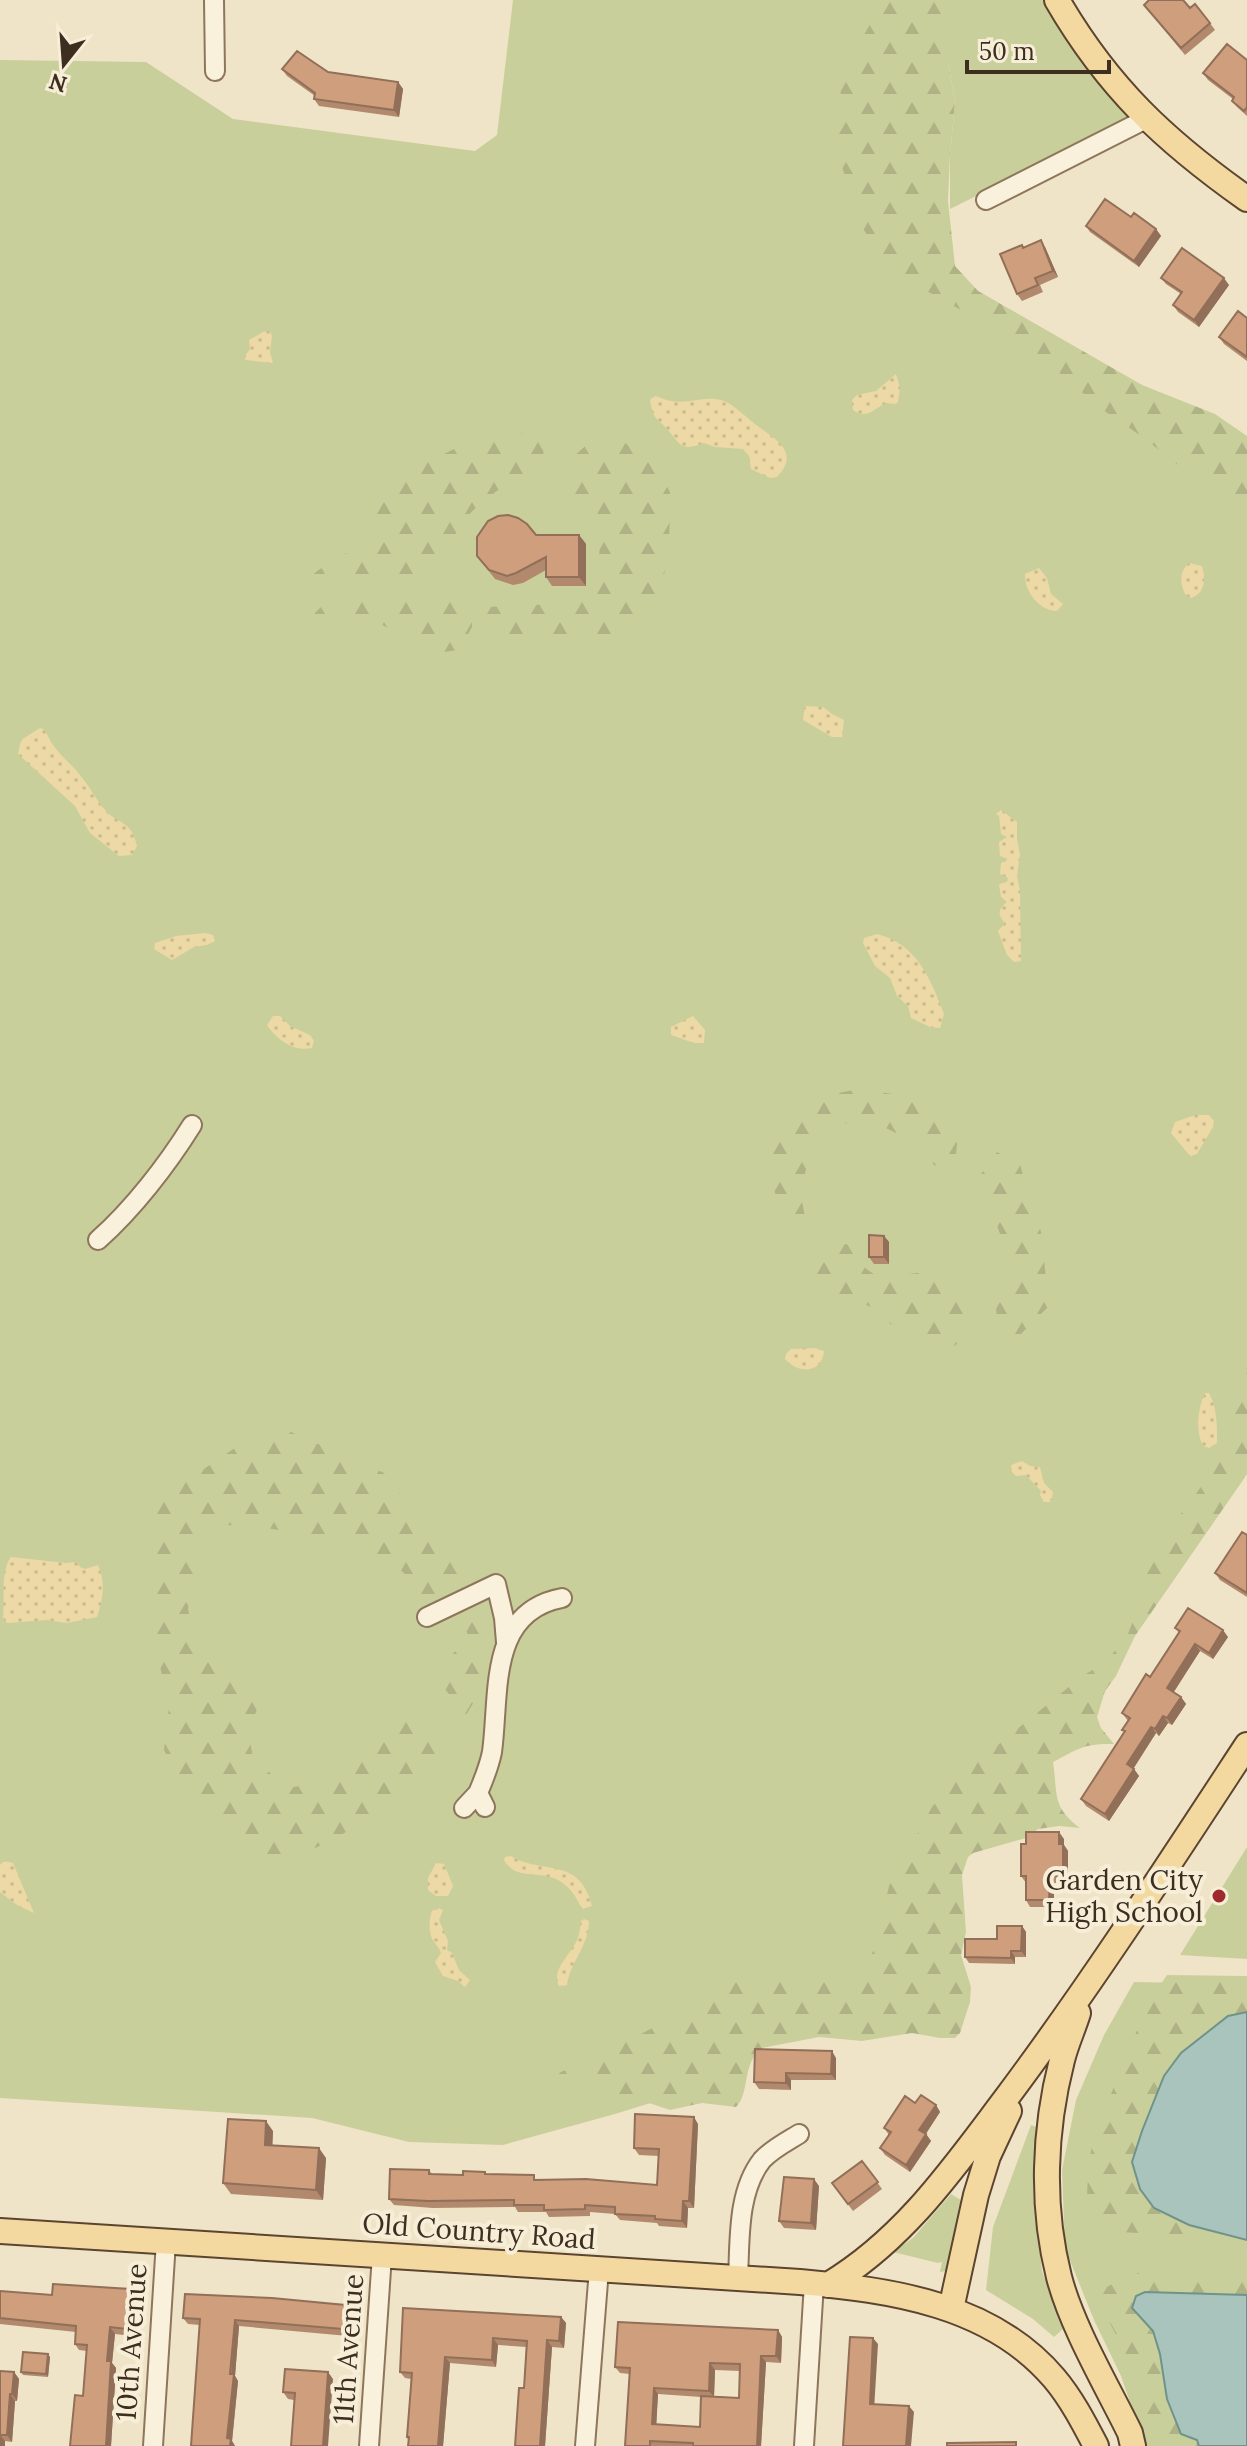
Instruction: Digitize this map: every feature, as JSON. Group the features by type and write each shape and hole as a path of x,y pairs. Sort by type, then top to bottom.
{"main road":[{"path":"1057,0 1097,62 1146,119 1177,147 1247,199"},
{"path":"821,2284 880,2249 933,2194 1088,1986 1247,1745"},
{"path":"1088,1986 1062,2059 1049,2128 1046,2189 1059,2279 1082,2337 1130,2433 1133,2446"},
{"path":"951,2309 976,2195 988,2156 1030,2065"},
{"name":"Old Country Road","path":"0,2231 738,2278 875,2291 951,2309 996,2330 1026,2351 1054,2378 1079,2413 1096,2446"}],"street":[{"path":"214,0 215,71"},
{"path":"986,200 1146,119"},
{"path":"98,1240 138,1199 192,1125"},
{"path":"427,1617 496,1584 506,1642 497,1684 492,1749 482,1800 464,1808"},
{"path":"506,1642 534,1608 562,1598"},
{"path":"738,2278 742,2220 753,2176 762,2160 799,2134"},
{"name":"10th Avenue","path":"153,2446 166,2241"},
{"name":"11th Avenue","path":"369,2446 382,2255"},
{"path":"585,2446 599,2269"},
{"path":"804,2446 821,2284"}],"green space":[{"path":"513,0 940,0 943,271 1199,418 1247,459 1247,1474 1055,1751 954,1841 857,2029 748,2050 715,2083 503,2145 409,2142 312,2118 0,2098 0,60 146,62 233,119 475,151 497,135"},
{"path":"884,0 948,0 948,62 955,102 948,201 955,266 978,291 1142,385 1215,414 1247,436 1247,516 1103,410 1057,371 970,315 896,274 875,249 861,225 840,161 835,128 849,61"},
{"path":"948,0 1053,0 1134,118 950,209 950,155 955,102 948,62"},
{"path":"547,421 542,466 498,490 478,506 461,524 440,568 431,574 399,579 312,575 339,555 365,549 376,530 371,503 405,474 483,434 501,438 525,433"},
{"path":"593,439 619,439 653,461 670,492 669,556 654,612 634,641 600,646 552,635 534,644 499,639 489,627 485,607 556,604 585,599 598,582 601,516 577,500 566,486 572,458"},
{"path":"457,596 473,610 472,627 459,650 435,653 373,620 343,619 316,628 315,613 331,597"},
{"path":"858,1089 928,1099 948,1116 958,1135 956,1154 940,1168 927,1161 914,1142 888,1129 864,1120 837,1125 812,1148 800,1191 807,1227 826,1240 855,1246 855,1261 878,1277 918,1273 968,1286 972,1309 965,1339 941,1354 923,1352 917,1342 886,1321 874,1308 840,1295 817,1279 816,1264 824,1249 784,1224 767,1165 784,1123 810,1099"},
{"path":"997,1152 1020,1165 1041,1232 1049,1306 1013,1342 998,1339 995,1289 1013,1269 979,1177"},
{"path":"1247,1372 1247,1474 1135,1636 1116,1676 1105,1691 1097,1717 1101,1728 1114,1744 1088,1746 1053,1762 1060,1806 1080,1828 1059,1826 1038,1829 1026,1838 968,1857 962,1875 966,1932 961,1955 971,1987 970,2002 960,2033 955,2038 912,2033 862,2041 819,2037 762,2048 751,2061 743,2094 736,2107 702,2103 670,2110 637,2099 611,2096 603,2092 596,2077 543,2092 548,2082 561,2072 658,2025 717,1989 751,1977 815,1975 859,1984 876,1944 889,1886 932,1807 967,1770 1081,1677 1107,1661 1128,1634 1142,1597 1143,1568 1150,1547 1185,1509 1229,1442 1230,1420"},
{"path":"284,1429 384,1473 459,1563 463,1588 485,1651 477,1697 466,1715 444,1688 448,1658 470,1638 454,1610 420,1603 406,1575 391,1563 347,1544 270,1529 227,1525 204,1543 188,1609 195,1642 222,1660 260,1702 248,1732 253,1757 286,1788 321,1783 362,1756 388,1723 420,1713 442,1734 440,1762 402,1799 311,1850 271,1857 247,1843 215,1808 179,1780 164,1750 169,1707 153,1635 155,1510 179,1486 245,1441"},
{"path":"1247,1847 1247,1959 1180,1955"},
{"path":"1167,1975 1247,1976 1247,2012 1227,2016 1181,2053 1164,2076 1140,2189 1154,2207 1211,2236 1193,2241 1120,2232 1103,2225 1092,2213 1087,2200 1088,2167 1094,2136 1148,2003"},
{"path":"1134,1982 1247,1984 1247,2446 1145,2446 1121,2376 1065,2248 1062,2170 1076,2100 1104,2035"},
{"path":"1031,2125 1042,2129 1034,2199 1042,2271 1063,2329 1054,2337 1033,2319 986,2290 993,2227"},
{"path":"951,2194 961,2200 946,2271 940,2272 942,2262 893,2252 913,2238"},
{"path":"1143,2271 1208,2280 1247,2278 1247,2295 1145,2292 1136,2296 1133,2309 1153,2331 1167,2399 1181,2434 1197,2441 1199,2446 1158,2446 1129,2360 1098,2300 1106,2287"}],"sand":[{"path":"270,331 273,363 246,360 244,357 250,349 249,340"},
{"path":"896,374 900,388 898,402 886,403 866,414 853,410 852,400 857,395 876,391"},
{"path":"656,396 676,402 716,399 728,403 782,446 787,460 784,468 777,477 770,478 751,469 749,456 743,449 704,443 685,447 654,415 650,401"},
{"path":"1189,563 1202,566 1204,576 1202,589 1191,598 1185,594 1181,582 1183,570"},
{"path":"1039,568 1047,578 1051,594 1063,604 1057,611 1039,604 1027,587 1025,574"},
{"path":"805,706 823,707 844,720 842,737 832,737 803,720"},
{"path":"40,728 45,730 105,810 131,831 137,846 132,855 119,856 90,833 75,806 18,754 21,740"},
{"path":"1001,810 1017,822 1020,855 1017,876 1021,961 1014,962 1007,955 998,931 1005,923 1000,912 1007,902 1001,897 999,884 1007,882 1008,878 1000,874 1001,863 1008,859 1000,856 999,842 1007,837 1001,834 999,816 996,814"},
{"path":"877,934 902,946 920,964 944,1014 940,1028 911,1018 908,1006 897,996 890,978 875,966 863,943 864,938"},
{"path":"213,935 215,941 194,947 172,960 154,949 155,943 176,936"},
{"path":"273,1016 280,1016 290,1026 310,1035 314,1041 312,1048 299,1048 281,1040 267,1025"},
{"path":"693,1016 705,1030 704,1043 671,1035 671,1027"},
{"path":"1195,1115 1209,1115 1214,1121 1197,1154 1190,1156 1171,1133 1175,1122"},
{"path":"815,1348 824,1351 814,1368 796,1367 785,1359 791,1349"},
{"path":"1205,1393 1212,1398 1217,1423 1217,1443 1209,1448 1203,1446 1198,1427"},
{"path":"1022,1461 1040,1467 1044,1483 1053,1492 1051,1502 1044,1502 1041,1491 1026,1475 1016,1476 1012,1472 1011,1465"},
{"path":"11,1557 77,1562 85,1569 98,1565 103,1591 97,1617 67,1623 47,1620 7,1623 3,1618 4,1586 5,1570"},
{"path":"511,1856 569,1873 586,1890 592,1906 582,1909 562,1882 551,1877 520,1873 511,1868 504,1860"},
{"path":"4,1861 13,1863 34,1913 0,1892 0,1865"},
{"path":"436,1863 444,1864 453,1886 448,1896 436,1896 428,1890 428,1878"},
{"path":"438,1908 443,1910 439,1920 448,1941 447,1950 452,1953 459,1970 470,1980 465,1987 443,1976 435,1962 441,1953 432,1939 430,1923 432,1911"},
{"path":"584,1919 589,1921 588,1933 567,1985 559,1986 559,1968 577,1940"}],"water":[{"path":"1247,2012 1247,2240 1189,2225 1154,2208 1140,2189 1132,2162 1164,2076 1181,2053 1228,2016"},
{"path":"1145,2292 1247,2295 1247,2446 1199,2446 1197,2440 1181,2434 1167,2399 1153,2331 1132,2308 1136,2296"}],"building":[{"path":"1149,0 1183,0 1190,8 1195,4 1210,23 1181,48 1144,5"},
{"path":"1227,44 1247,60 1247,107 1244,111 1232,101 1234,97 1203,73"},
{"path":"297,51 328,72 398,82 394,110 314,99 315,93 282,69"},
{"path":"1105,199 1131,217 1134,213 1156,229 1134,261 1086,226"},
{"path":"1041,240 1053,271 1035,278 1038,285 1017,294 1000,254"},
{"path":"1182,248 1224,278 1194,320 1173,305 1182,292 1161,278"},
{"path":"1238,311 1247,318 1247,357 1219,337"},
{"path":"508,515 527,524 536,535 579,535 579,577 546,577 546,557 507,576 489,570 477,556 477,537 488,521"},
{"path":"869,1235 884,1236 884,1257 869,1257"},
{"path":"1242,1532 1247,1535 1247,1593 1215,1573"},
{"path":"1188,1608 1223,1630 1209,1653 1195,1644 1167,1688 1181,1697 1167,1718 1163,1716 1155,1729 1151,1727 1127,1764 1134,1769 1105,1814 1081,1799 1125,1731 1122,1730 1130,1718 1122,1713 1146,1674 1150,1677 1180,1631 1175,1628"},
{"path":"1026,1832 1059,1832 1059,1844 1063,1844 1063,1876 1050,1876 1049,1900 1026,1900 1026,1876 1021,1876 1021,1844 1026,1844"},
{"path":"997,1926 1022,1926 1021,1951 1011,1951 1011,1958 965,1957 965,1939 997,1939"},
{"path":"755,2049 832,2051 831,2074 786,2073 786,2083 754,2082"},
{"path":"921,2095 936,2105 919,2130 926,2134 906,2165 880,2148 891,2132 884,2128 905,2096 915,2103"},
{"path":"635,2114 694,2117 689,2201 683,2201 682,2221 615,2214 615,2207 585,2205 585,2209 544,2210 544,2205 514,2205 514,2200 389,2199 390,2169 429,2170 429,2174 485,2172 534,2175 534,2180 586,2179 657,2185 659,2149 634,2148"},
{"path":"228,2119 266,2121 265,2145 319,2148 316,2190 223,2183"},
{"path":"862,2161 878,2182 848,2204 832,2183"},
{"path":"784,2177 814,2179 811,2223 779,2221"},
{"path":"53,2284 130,2289 127,2329 110,2327 106,2446 70,2446 75,2395 83,2396 87,2345 75,2344 76,2326 0,2318 0,2291 52,2295"},
{"path":"185,2294 345,2305 343,2329 235,2320 230,2374 234,2374 227,2438 231,2439 230,2446 191,2446 200,2319 183,2318"},
{"path":"403,2308 561,2317 559,2341 547,2340 540,2446 515,2446 519,2388 524,2388 527,2341 493,2338 492,2360 445,2357 438,2446 408,2446 412,2373 400,2372"},
{"path":"618,2322 778,2330 776,2356 761,2356 757,2446 693,2446 693,2443 650,2441 650,2446 625,2446 630,2368 615,2367","holes":["710,2363 740,2364 739,2398 701,2396 700,2427 652,2424 654,2388 709,2391"]},
{"path":"850,2337 873,2338 870,2404 909,2406 906,2446 843,2446"},
{"path":"23,2352 48,2354 46,2374 21,2372"},
{"path":"285,2369 328,2372 323,2446 291,2446 295,2393 283,2392"},
{"path":"0,2371 14,2372 7,2435 0,2435"},
{"path":"1016,2442 1016,2446 947,2446 947,2443"}],"place":[{"name":"Garden City High School","path":"1219,1896"}]}
